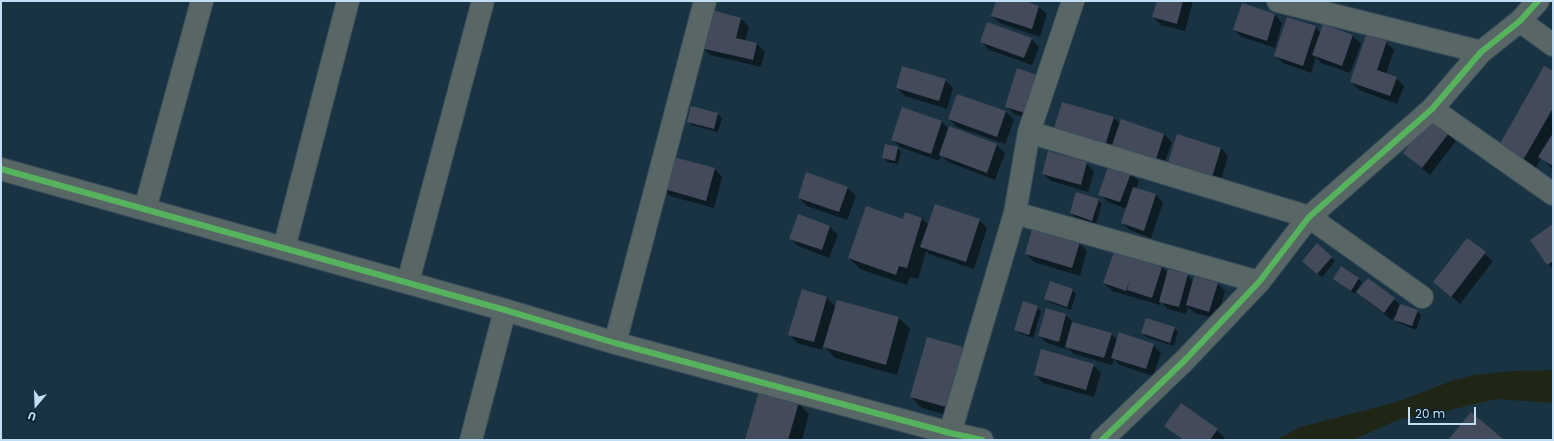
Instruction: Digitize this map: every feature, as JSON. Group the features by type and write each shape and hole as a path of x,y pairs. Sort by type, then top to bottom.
{"street":[{"path":"145,209 202,1"},
{"path":"284,248 348,1"},
{"path":"408,282 483,1"},
{"path":"615,343 705,1"},
{"path":"950,433 1015,213 1029,132 1073,1"},
{"path":"1278,1 1481,52"},
{"path":"1102,440 1185,360 1259,282 1309,217 1432,109 1481,52 1520,20 1538,1"},
{"path":"1520,20 1553,45"},
{"path":"1432,109 1553,194"},
{"path":"1029,132 1309,217 1422,297"},
{"path":"1,169 408,282 615,343 950,433 982,440"},
{"path":"1015,213 1259,282"},
{"path":"471,440 505,310"}],"shaded area":[{"path":"1553,370 1553,403 1496,399 1437,413 1397,420 1353,440 1276,440 1300,427 1397,402 1454,380 1474,375 1514,371"}],"building":[{"path":"996,1 1025,1 1039,6 1032,29 991,16"},
{"path":"1157,1 1183,1 1177,24 1152,17"},
{"path":"1242,3 1275,14 1267,41 1233,30"},
{"path":"712,10 741,18 736,38 757,43 753,60 701,48"},
{"path":"1287,17 1316,26 1303,66 1274,56"},
{"path":"987,22 1032,38 1024,58 980,42"},
{"path":"1323,24 1353,35 1342,66 1312,55"},
{"path":"1366,35 1387,41 1377,70 1397,77 1390,96 1350,82"},
{"path":"902,66 946,79 939,101 896,88"},
{"path":"1544,66 1553,71 1553,108 1522,162 1497,149"},
{"path":"1017,68 1037,75 1025,113 1005,107"},
{"path":"957,94 1006,111 997,137 948,119"},
{"path":"1062,102 1114,117 1105,146 1053,131"},
{"path":"691,106 718,113 714,129 687,122"},
{"path":"902,107 942,121 931,154 891,140"},
{"path":"1429,118 1449,133 1422,168 1403,153"},
{"path":"1121,119 1164,134 1154,166 1110,151"},
{"path":"949,126 997,144 987,173 939,155"},
{"path":"1553,133 1553,166 1538,157"},
{"path":"1177,134 1221,148 1210,184 1166,170"},
{"path":"885,144 898,147 895,161 882,158"},
{"path":"1048,151 1087,162 1081,185 1042,174"},
{"path":"670,156 715,168 706,201 661,188"},
{"path":"1109,165 1131,173 1120,202 1098,195"},
{"path":"806,172 848,187 839,212 798,198"},
{"path":"1133,187 1156,194 1144,231 1121,223"},
{"path":"1076,192 1099,199 1092,221 1070,213"},
{"path":"935,204 980,219 966,262 920,247"},
{"path":"866,206 903,219 905,212 922,218 907,268 899,266 896,275 848,258"},
{"path":"798,214 830,226 822,250 789,239"},
{"path":"1553,224 1553,261 1547,265 1530,240"},
{"path":"1032,229 1080,242 1072,268 1025,254"},
{"path":"1467,238 1486,252 1451,297 1433,282"},
{"path":"1317,243 1332,257 1317,274 1302,261"},
{"path":"1114,252 1162,267 1152,298 1127,290 1130,279 1126,291 1103,283"},
{"path":"1341,266 1359,278 1351,291 1333,279"},
{"path":"1168,269 1188,274 1179,307 1159,302"},
{"path":"1194,276 1218,283 1209,312 1186,305"},
{"path":"1368,278 1395,298 1384,313 1356,292"},
{"path":"1050,281 1073,289 1067,307 1044,299"},
{"path":"802,289 827,297 814,342 788,335"},
{"path":"837,300 899,317 886,365 823,347"},
{"path":"1023,301 1038,306 1029,335 1014,330"},
{"path":"1400,304 1418,310 1412,326 1394,320"},
{"path":"1046,308 1066,314 1059,342 1038,336"},
{"path":"1146,318 1175,327 1170,343 1141,333"},
{"path":"1072,322 1112,333 1104,358 1065,347"},
{"path":"1119,332 1154,344 1146,369 1111,358"},
{"path":"927,337 963,347 946,407 910,397"},
{"path":"1041,349 1094,364 1086,390 1034,375"},
{"path":"759,391 799,402 788,440 745,440"},
{"path":"1181,403 1218,429 1210,440 1183,440 1164,426"},
{"path":"1471,412 1504,440 1448,440"}],"cycle path":[{"path":"1102,440 1185,360 1259,282 1309,217 1432,109 1481,52 1520,21 1538,1"},
{"path":"1,169 505,310 615,343 950,433 982,440"}]}
